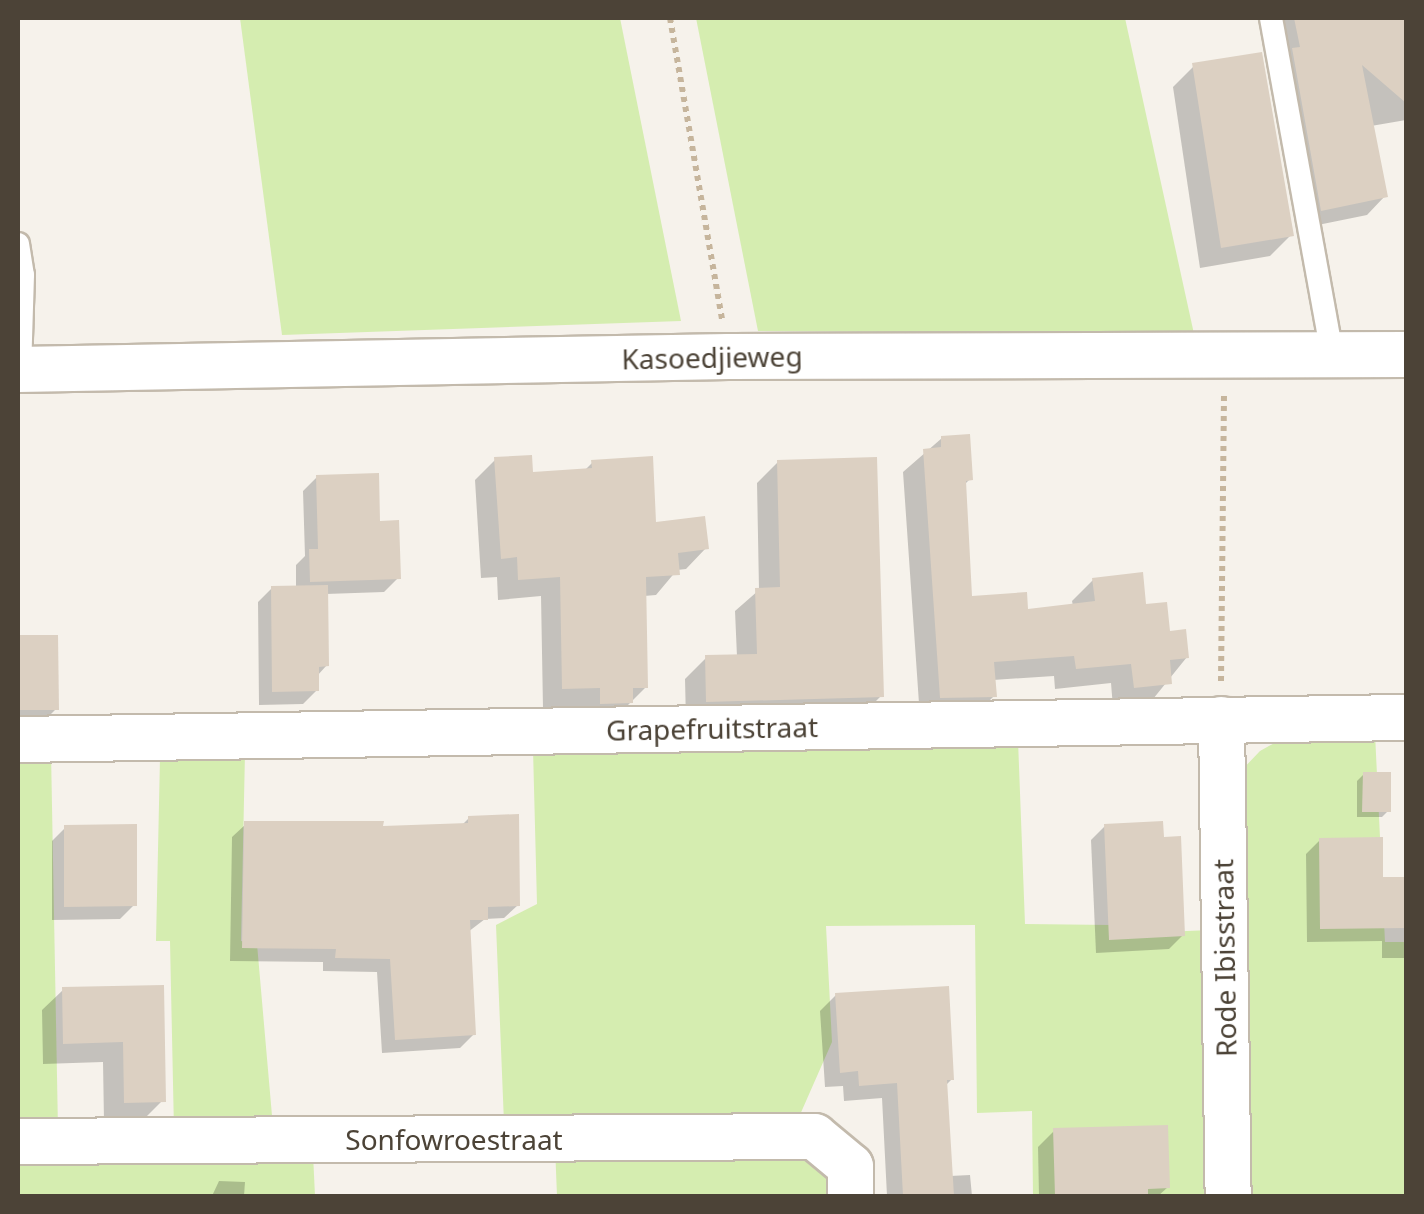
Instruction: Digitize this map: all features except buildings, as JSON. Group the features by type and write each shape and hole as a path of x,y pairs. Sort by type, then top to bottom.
{"street":[{"name":"Kasoedjieweg","path":"18,369 728,356 1406,354"},
{"name":"Grapefruitstraat","path":"18,739 1406,717"},
{"name":"Rode Ibisstraat","path":"1221,719 1228,1196"},
{"name":"Sonfowroestraat","path":"18,1141 814,1136 850,1166 850,1196"}],"lane":[{"path":"1271,18 1332,354"},
{"path":"18,244 23,275 18,369"}],"path":[{"path":"670,18 728,356"},
{"path":"1221,719 1224,357"}],"green space":[{"path":"240,18 620,18 681,321 282,335"},
{"path":"696,18 1125,18 1194,334 758,331"},
{"path":"1375,733 1385,942 1406,942 1406,1196 1240,1196 1239,773 1260,751 1287,736"},
{"path":"1018,740 1025,924 1112,925 1115,934 1211,930 1215,1196 1033,1196 1032,1111 977,1113 975,925 826,926 832,1042 799,1117 504,1123 496,925 537,904 533,749"},
{"path":"51,752 58,1130 18,1130 18,754"},
{"path":"245,753 241,941 257,944 273,1127 174,1131 170,941 156,941 160,758"},
{"path":"794,1144 829,1166 839,1196 557,1196 555,1146"},
{"path":"313,1154 315,1196 18,1196 18,1155"}]}
